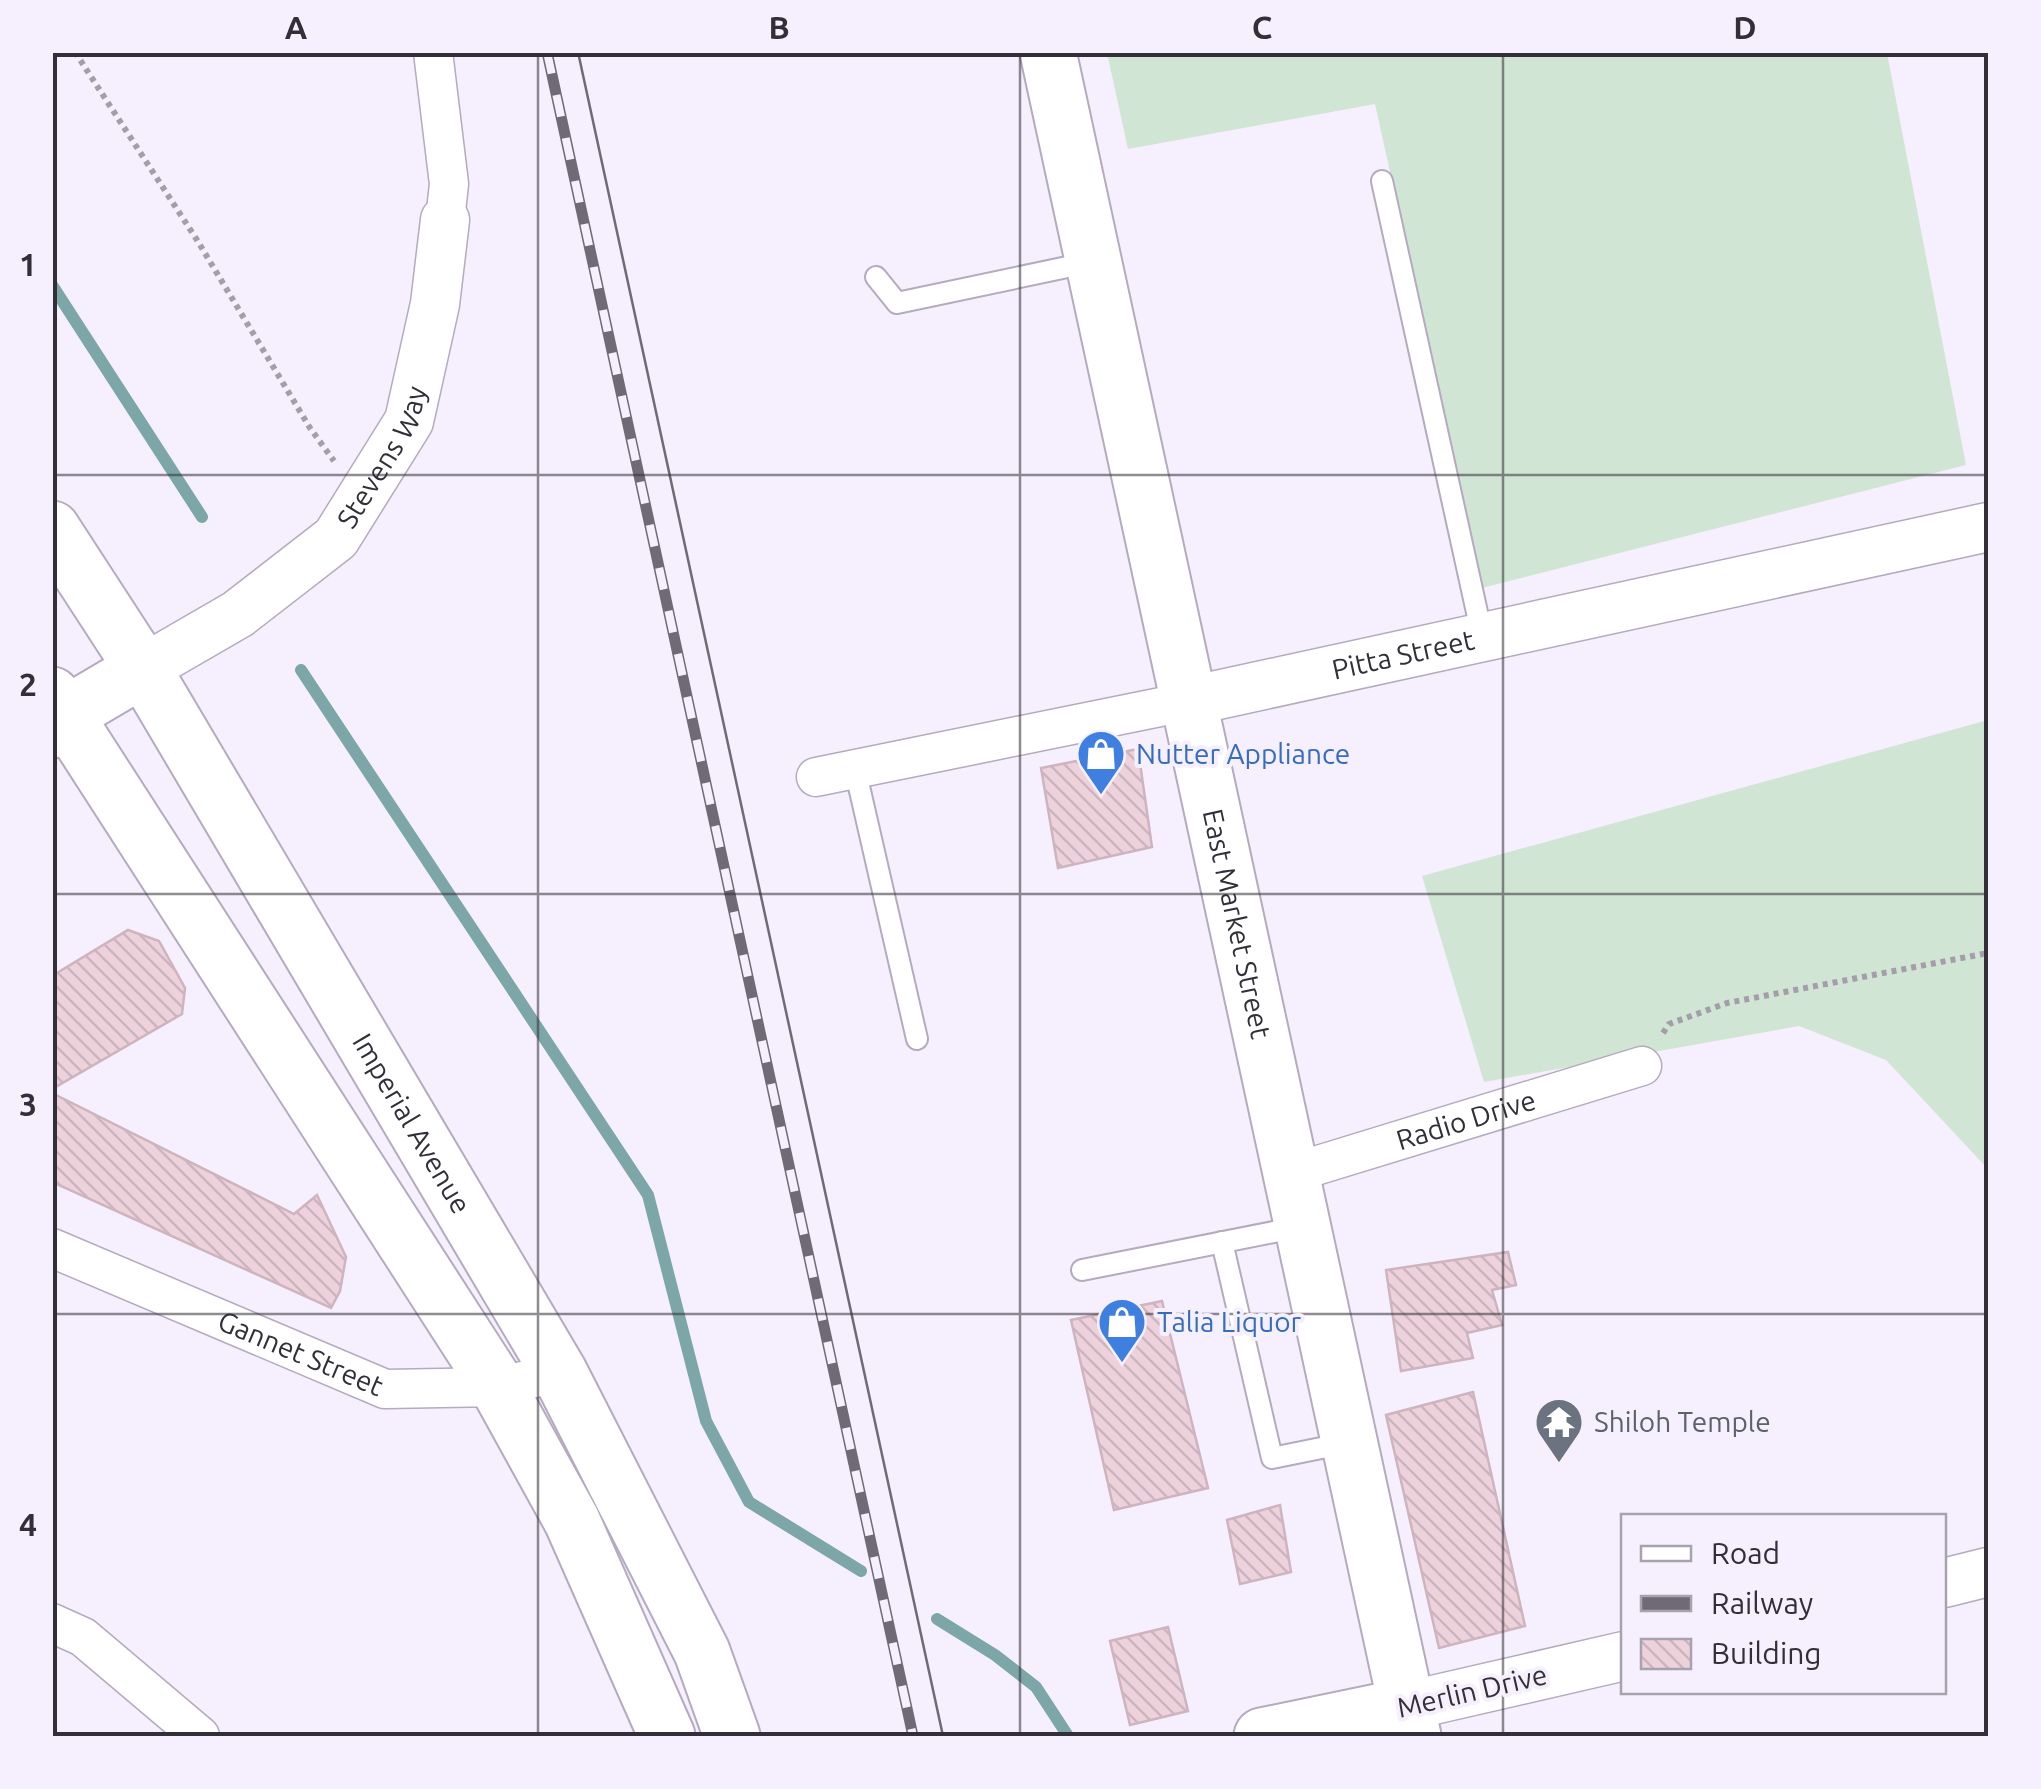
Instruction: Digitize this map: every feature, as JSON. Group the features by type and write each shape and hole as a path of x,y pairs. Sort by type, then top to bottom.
{"main road":[{"name":"East Market Street","path":"1048,52 1410,1721"},
{"name":"Imperial Avenue","path":"52,528 143,669 560,1372 702,1652 732,1736"},
{"name":"Stevens Way","path":"56,714 143,669"},
{"path":"56,714 498,1387 572,1520 668,1736"},
{"name":"Merlin Drive","path":"1262,1736 1410,1721"}],"street":[{"name":"Stevens Way","path":"143,669 238,614 336,538 409,421 434,304 449,184 433,52"},
{"name":"Pitta Street","path":"816,777 1190,701 1988,527"},
{"name":"Radio Drive","path":"1289,1174 1642,1066"},
{"name":"Gannet Street","path":"52,1248 384,1389 498,1387 560,1372"},
{"path":"1946,1582 1988,1572"},
{"path":"52,1623 83,1636 200,1736"},
{"name":"Merlin Drive","path":"1410,1721 1621,1657"}],"lane":[{"path":"1382,181 1482,635"},
{"path":"876,277 897,303 1093,261"},
{"path":"855,769 918,1040"},
{"path":"1082,1270 1300,1226"},
{"path":"1222,1242 1272,1458 1347,1443"}],"path":[{"path":"75,52 197,240 310,428 361,498"},
{"path":"1642,1066 1669,1024 1727,1003 1988,953"}],"green space":[{"path":"1107,53 1887,53 1966,465 1482,588 1375,104 1128,149"},
{"path":"1988,720 1988,1169 1886,1060 1799,1026 1484,1082 1422,876"}],"building":[{"path":"1138,749 1152,847 1058,868 1041,768"},
{"path":"128,930 159,941 185,988 182,1014 52,1089 52,976"},
{"path":"52,1093 294,1214 317,1195 346,1257 340,1291 331,1308 52,1182"},
{"path":"1508,1252 1516,1285 1492,1290 1502,1325 1467,1333 1473,1358 1401,1371 1386,1270"},
{"path":"1162,1301 1208,1488 1114,1510 1071,1320"},
{"path":"1473,1392 1525,1626 1439,1648 1386,1415"},
{"path":"1280,1505 1291,1572 1240,1584 1227,1520"},
{"path":"1168,1627 1188,1711 1130,1725 1110,1641"}],"waterway":[{"path":"52,285 202,517"},
{"path":"301,670 648,1195 706,1421 749,1502 861,1571"},
{"path":"937,1619 995,1655 1036,1687 1068,1736"}],"tram line":[{"path":"578,52 943,1736"}],"railway":[{"path":"547,52 913,1736"}],"place":[{"name":"Nutter Appliance","path":"1101,796"},
{"name":"Talia Liquor","path":"1122,1364"},
{"name":"Shiloh Temple","path":"1559,1464"}]}
